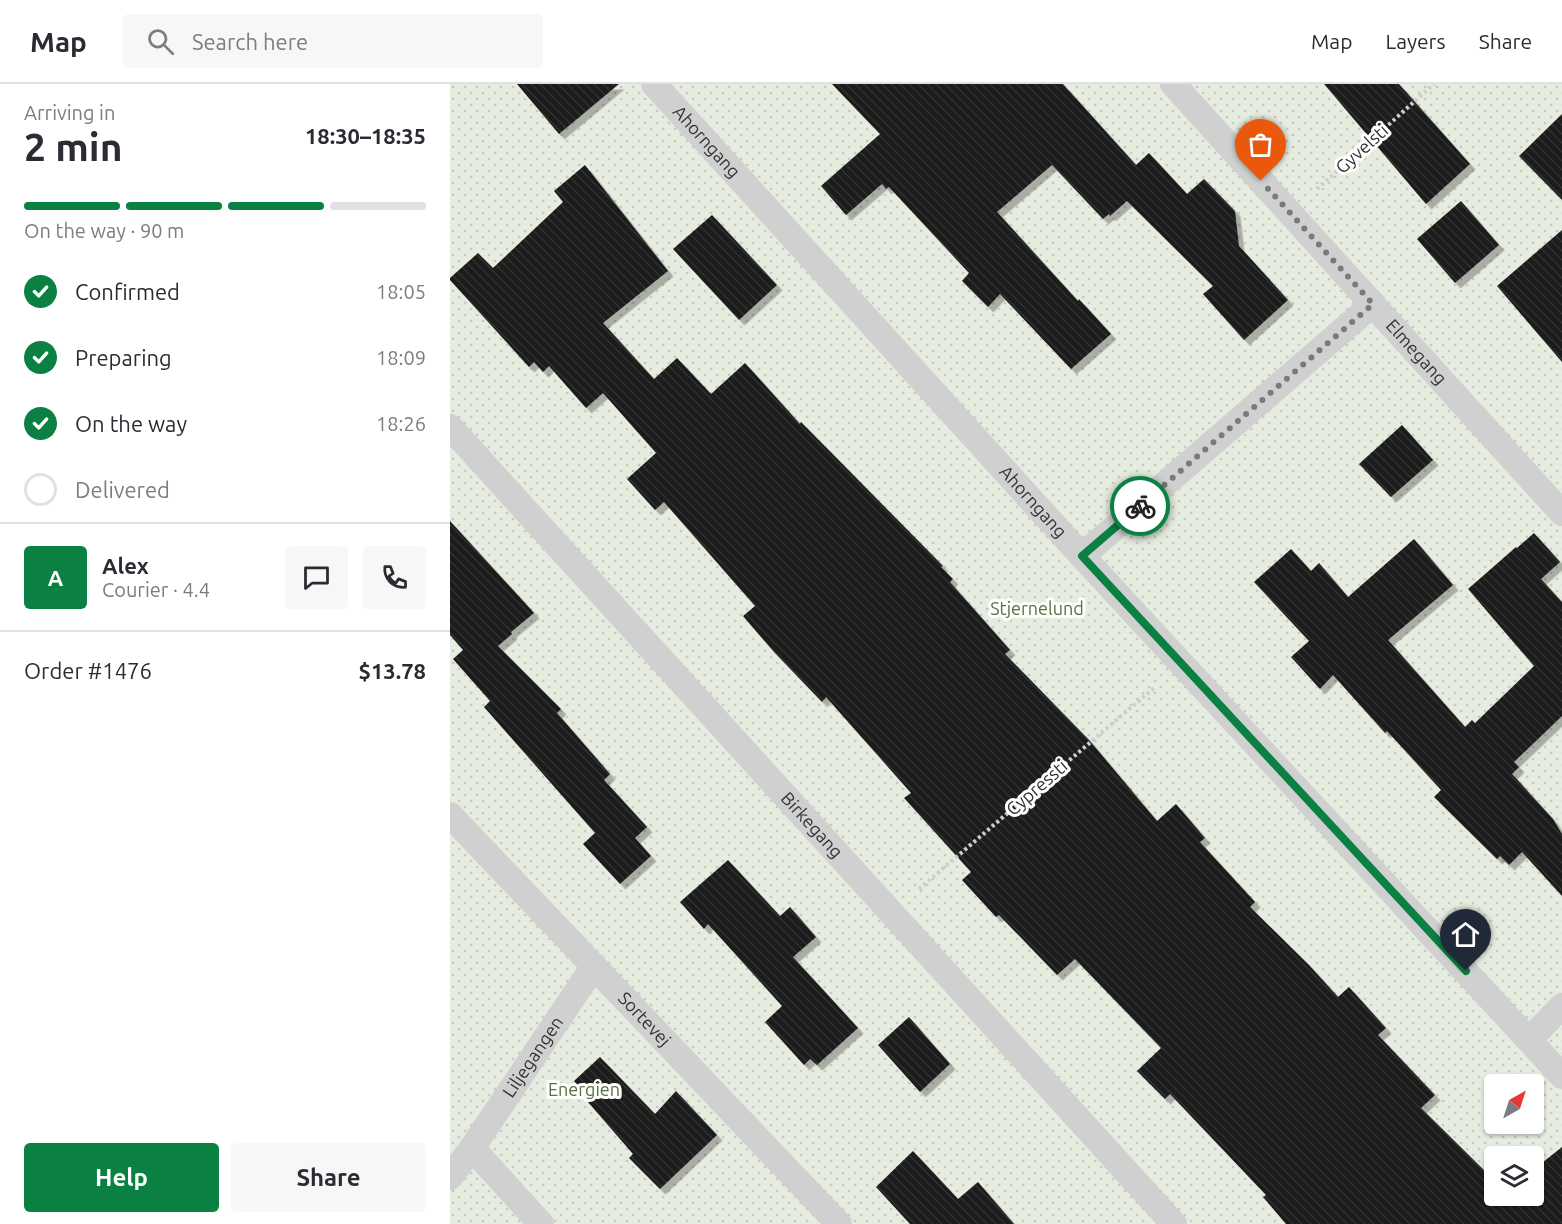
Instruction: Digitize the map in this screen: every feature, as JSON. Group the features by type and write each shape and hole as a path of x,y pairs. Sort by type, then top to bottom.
{"lane":[{"name":"Ahorngang","path":"654,84 1082,556 1562,1076"},
{"name":"Elmegang","path":"1173,84 1562,513"},
{"path":"1082,556 1373,304"},
{"name":"Birkegang","path":"450,427 1174,1224"},
{"name":"Sortevej","path":"450,815 839,1224"},
{"name":"Liljegangen","path":"450,1177 472,1148 594,966"},
{"path":"1529,1040 1562,1006"},
{"path":"472,1148 541,1224"}],"path":[{"name":"Gyvelsti","path":"1290,213 1434,84"},
{"name":"Cypressti","path":"891,913 1182,663"}],"green space":[{"name":"Stjernelund","path":"450,84 1562,84 1562,1224 450,1224"}],"building":[{"path":"517,84 619,84 559,134"},
{"path":"832,84 1063,84 1136,165 1149,153 1187,194 1204,179 1235,211 1239,246 1288,300 1244,340 1203,294 1213,286 1127,201 1103,219 1052,165 997,212 1111,334 1071,369 1000,294 988,307 962,281 969,273 889,187 886,189 882,184 846,215 821,186 880,134"},
{"path":"1324,84 1399,84 1470,164 1426,204"},
{"path":"1562,114 1562,200 1519,156"},
{"path":"585,165 668,271 603,323 654,379 677,358 711,394 745,363 800,424 801,422 943,566 941,567 953,579 950,582 1010,650 1005,654 1090,741 1157,821 1176,804 1205,838 1200,842 1255,902 1250,907 1338,997 1349,987 1386,1028 1378,1035 1435,1095 1421,1108 1484,1170 1484,1206 1544,1206 1544,1161 1562,1147 1562,1224 1286,1224 1263,1197 1266,1195 1170,1094 1165,1099 1137,1071 1161,1048 1075,959 1057,975 999,915 996,917 962,880 971,872 904,798 911,793 826,697 822,702 743,616 755,606 664,502 655,510 627,479 656,453 603,393 586,408 549,366 543,372 534,362 529,367 450,280 478,253 493,268 563,202 554,191"},
{"path":"1461,201 1499,245 1455,283 1417,239"},
{"path":"712,215 777,285 739,320 673,249"},
{"path":"1562,230 1562,362 1497,286"},
{"path":"1402,425 1433,460 1391,497 1359,464"},
{"path":"450,521 534,613 498,646 561,709 557,713 610,774 604,780 647,827 635,838 651,856 620,884 583,844 595,833 484,707 490,701 453,659 463,650 450,635"},
{"path":"1534,533 1560,562 1541,579 1562,602 1562,716 1514,762 1519,767 1512,774 1553,819 1562,834 1562,896 1522,852 1509,865 1500,856 1497,859 1434,797 1441,790 1387,731 1385,733 1333,675 1320,689 1291,657 1309,641 1254,582 1291,549 1311,571 1319,563 1348,597 1414,539 1453,585 1388,640 1465,727 1472,720 1475,723 1534,666 1468,589"},
{"path":"728,860 780,916 790,907 816,937 793,957 858,1028 817,1065 810,1059 804,1065 765,1022 782,1006 708,924 704,929 680,902"},
{"path":"909,1017 950,1064 920,1092 878,1045"},
{"path":"600,1057 655,1114 676,1091 717,1135 660,1189 629,1158 633,1154 581,1094 583,1092 574,1081"},
{"path":"913,1151 958,1199 978,1182 1014,1224 910,1224 876,1187"}],"way so far":[{"path":"1140,506 1373,304 1261,181"}],"route":[{"path":"1140,506 1082,556 1466,971"}],"park label":[{"name":"Energien","path":"584,1090"}]}
